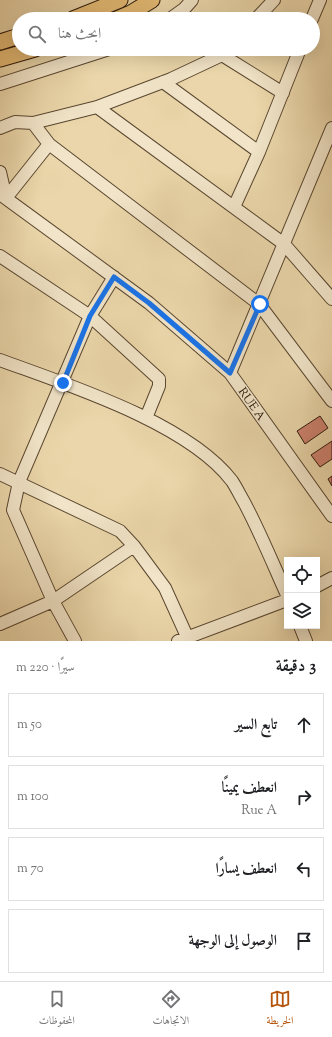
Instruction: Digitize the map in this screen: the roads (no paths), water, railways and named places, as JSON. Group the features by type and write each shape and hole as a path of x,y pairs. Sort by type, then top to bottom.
{"main road":[{"path":"90,12 120,0"},
{"path":"133,12 152,0"},
{"path":"0,42 12,38"},
{"path":"0,59 12,56"}],"street":[{"path":"180,12 192,0"},
{"path":"263,12 274,0"},
{"path":"315,12 320,0"},
{"path":"0,84 86,56"},
{"path":"0,128 15,122 33,123 97,107 163,82 217,56"},
{"path":"231,56 283,93"},
{"path":"234,207 259,152 297,56"},
{"path":"163,82 259,152"},
{"path":"97,107 284,244 331,294"},
{"path":"33,123 49,144 260,304 332,401"},
{"path":"230,373 332,128"},
{"path":"3,196 49,144"},
{"path":"0,172 3,196"},
{"name":"RUE A","path":"3,196 149,303 230,373 332,516"},
{"path":"0,256 90,316 159,379 159,386 146,418"},
{"path":"75,641 53,601 13,510 19,482 63,383 90,316 114,277"},
{"path":"0,360 63,383 146,418 199,448 232,481 250,514 286,593"},
{"path":"0,474 120,531 134,546 165,588 185,640 284,601"},
{"path":"0,624 53,601 134,546"},
{"path":"320,584 332,578"},
{"path":"301,629 306,641"}]}
